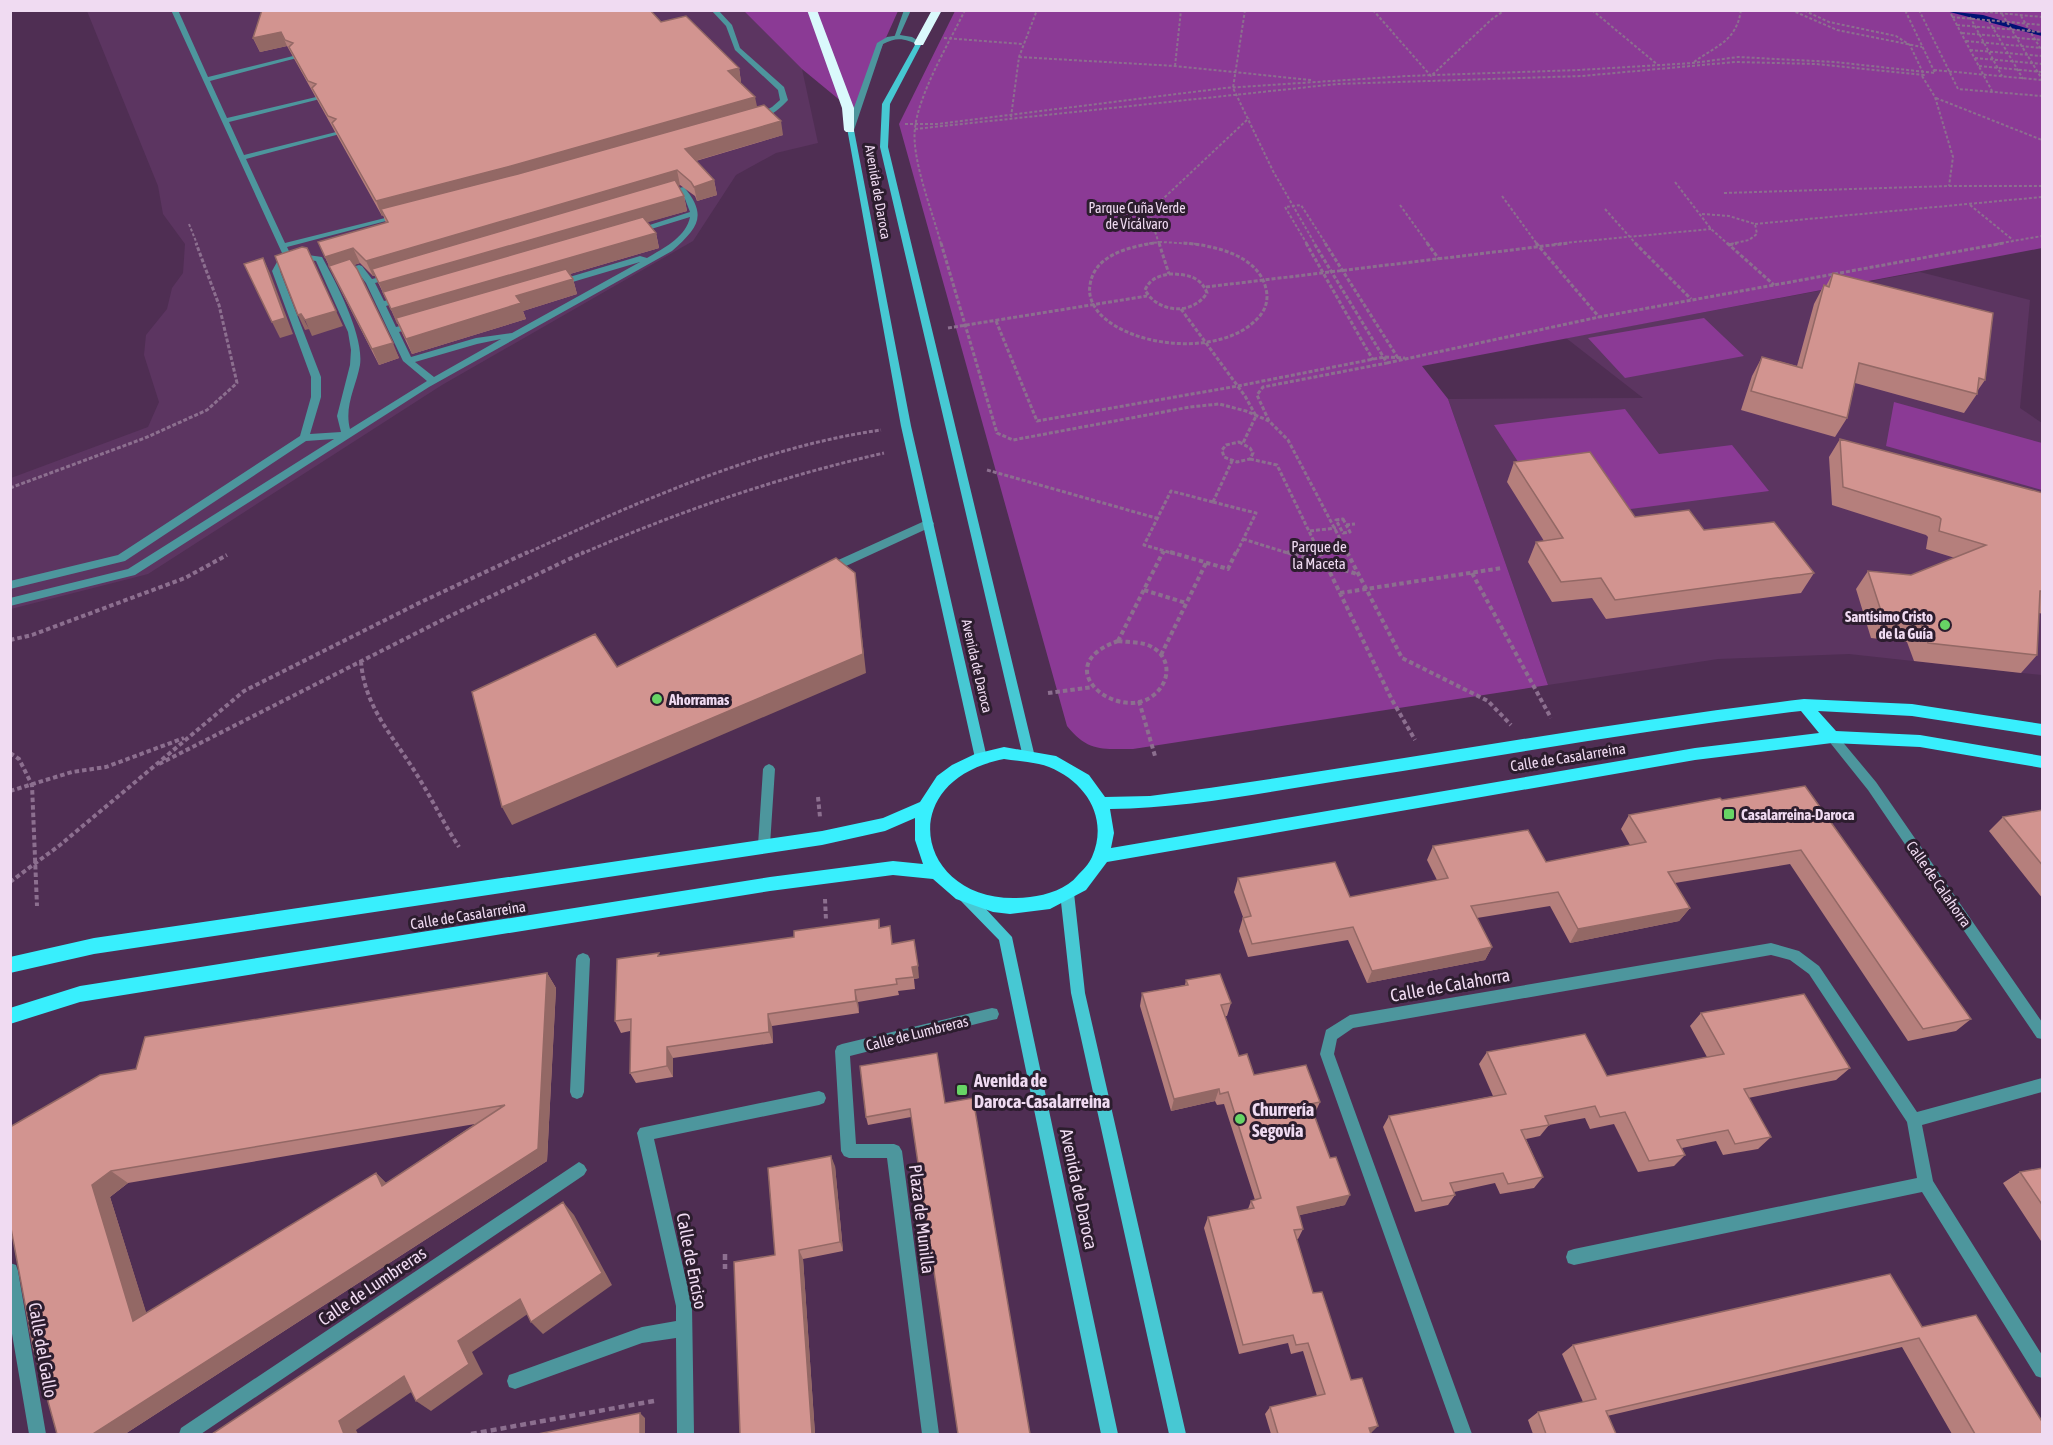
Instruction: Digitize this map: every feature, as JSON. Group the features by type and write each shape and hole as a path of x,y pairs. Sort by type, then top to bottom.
{"highway":[{"path":"812,10 848,108 850,130"},
{"path":"919,43 937,10"}],"main road":[{"name":"Avenida de Daroca","path":"919,43 886,104 884,147 1029,753"},
{"name":"Avenida de Daroca","path":"850,130 885,323 981,758"},
{"path":"1804,705 1832,737"},
{"name":"Calle de Casalarreina","path":"1102,802 1150,802 1563,740 1686,719 1804,705 1912,710 2043,730"},
{"name":"Calle de Casalarreina","path":"1102,856 1157,844 1661,760 1832,737 1920,741 2040,764"},
{"path":"1004,753 1029,753 1052,759 1073,770 1090,784 1102,802 1107,820 1107,838 1102,856 1088,876 1067,893 1035,905 999,906 965,896 935,872 924,851 920,829 925,807 937,786 956,769 981,758 1004,753"},
{"name":"Calle de Casalarreina","path":"10,965 94,946 822,838 885,824 925,807"},
{"name":"Calle de Casalarreina","path":"10,1016 80,994 770,884 893,868 935,872"},
{"path":"1067,893 1078,993 1178,1434"},
{"name":"Avenida de Daroca","path":"965,896 1005,937 1110,1434"}],"street":[{"path":"174,10 284,250 276,271 316,377 316,397 304,438"},
{"path":"714,10 729,25 737,49 781,89 784,100 775,110 743,122"},
{"path":"908,10 896,37 911,38 919,43"},
{"name":"Avenida de Daroca","path":"850,130 879,43 896,37"},
{"path":"206,80 293,58"},
{"path":"225,121 316,99"},
{"path":"242,158 336,134"},
{"path":"10,603 131,572 433,381 665,251 684,236 696,216 694,202 681,189 659,195"},
{"path":"628,233 695,213"},
{"path":"284,250 406,214"},
{"path":"284,250 319,259 353,332 356,350 355,364 342,416 347,435"},
{"path":"552,285 665,251"},
{"path":"329,278 359,268 370,282 408,361 433,381"},
{"path":"370,282 403,272"},
{"path":"381,305 414,296"},
{"path":"393,331 427,321"},
{"path":"408,361 476,341 518,334"},
{"path":"10,585 121,558 304,438 347,435"},
{"path":"819,573 929,523"},
{"name":"Calle de Calahorra","path":"1832,737 1872,786 2043,1034"},
{"path":"764,845 769,769"},
{"name":"Calle de Calahorra","path":"1462,1434 1327,1054 1331,1035 1350,1022 1771,949 1794,955 1814,970 1914,1120 1926,1184 2043,1370"},
{"path":"577,1092 583,958"},
{"name":"Calle de Lumbreras","path":"842,1051 992,1014"},
{"name":"Plaza de Munilla","path":"842,1051 849,1150 894,1151 930,1434"},
{"path":"1914,1120 2043,1085"},
{"name":"Calle de Enciso","path":"686,1434 684,1306 645,1133 819,1098"},
{"name":"Calle de Lumbreras","path":"187,1434 579,1170"},
{"path":"1574,1257 1926,1184"},
{"name":"Calle del Gallo","path":"10,1271 38,1434"},
{"path":"515,1381 642,1335 684,1328"}],"path":[{"path":"965,10 921,104 915,129 916,153 964,326 997,433 1013,440 1219,404 1269,421"},
{"path":"1011,121 1019,57 1036,10"},
{"path":"1175,66 1181,10"},
{"path":"1245,10 1233,88 1273,171 1330,271 1387,363"},
{"path":"1373,10 1431,76"},
{"path":"1431,76 1492,19 1505,10"},
{"path":"1592,10 1659,66"},
{"path":"1693,63 1731,39 1740,25 1741,10"},
{"path":"1791,10 1800,16 1838,29 1923,47"},
{"path":"1803,10 1829,22 1896,36 1910,45 1921,73 1935,97 1953,157 1949,186"},
{"path":"1905,10 1934,70"},
{"path":"1919,10 1958,89 2043,96"},
{"path":"1965,10 2043,17"},
{"path":"1984,12 2023,79"},
{"path":"2001,14 2042,80"},
{"path":"1993,92 1951,15 2043,24"},
{"path":"2020,15 2042,49"},
{"path":"2038,17 2043,24"},
{"path":"1970,18 2003,77"},
{"path":"1957,25 2043,32"},
{"path":"1961,33 2043,40"},
{"path":"944,39 1023,44"},
{"path":"1965,41 2042,49"},
{"path":"1970,50 2043,56"},
{"path":"1019,57 1175,66 1320,81"},
{"path":"903,124 937,124 1233,88 1320,81 1659,66 1738,57 1835,62 1921,73"},
{"path":"1974,58 2043,64"},
{"path":"915,129 1011,121 1236,93 1337,84 1606,74 1735,62 1816,64 1921,73 1935,73 1934,70"},
{"path":"1979,66 2043,72"},
{"path":"1934,70 2042,80"},
{"path":"1935,97 2043,140"},
{"path":"1169,273 1161,242 1149,212 1249,118"},
{"path":"1675,182 1711,229 1774,285"},
{"path":"1724,193 1949,186 2043,186"},
{"path":"1502,196 1539,246 1599,316"},
{"path":"1701,214 1726,213 1741,217 1755,225 2043,197"},
{"path":"1969,204 2013,241"},
{"path":"1374,360 1285,207 1301,205 1398,358"},
{"path":"1400,205 1439,259"},
{"path":"1605,209 1691,300"},
{"path":"10,488 145,438 207,410 237,382 219,305 189,224"},
{"path":"1729,245 1749,240 1756,234 1755,225"},
{"path":"1206,287 1205,299 1191,307 1181,309 1160,306 1147,296 1145,290 1152,279 1169,273 1196,278 1206,287 1539,246 1711,229"},
{"path":"1530,745 1488,700 1402,658 1287,440 1269,421 1257,395 1263,387 1413,358 1599,316 2043,236"},
{"path":"1161,242 1182,242 1222,250 1253,268 1263,280 1267,300 1258,319 1236,333 1204,342 1170,342 1137,336 1118,328 1103,317 1093,305 1088,290 1091,276 1101,263 1116,253 1137,245 1161,242"},
{"path":"948,328 1147,296"},
{"path":"1181,309 1238,386 1256,416"},
{"path":"996,321 1037,421 1238,386 1384,357 1413,358"},
{"path":"1243,444 1256,416"},
{"path":"10,882 60,845 244,691 421,602 626,507 759,459 852,434 881,430"},
{"path":"1250,459 1252,450 1243,444 1234,442 1223,447 1222,454 1232,461 1242,462 1250,459 1277,465 1405,722"},
{"path":"150,768 496,592 625,534 756,485 833,463 884,453"},
{"path":"1213,502 1232,461"},
{"path":"987,470 1156,518"},
{"path":"1172,491 1256,513 1228,569 1144,545 1156,518 1172,491"},
{"path":"1343,519 1350,532 1342,533 1340,527 1336,520 1343,519"},
{"path":"1346,525 1355,524"},
{"path":"1310,531 1340,527"},
{"path":"1243,539 1358,574"},
{"path":"1118,641 1164,551"},
{"path":"10,640 32,635 185,578 227,555"},
{"path":"1161,655 1206,563"},
{"path":"1340,593 1502,568"},
{"path":"1472,573 1563,740"},
{"path":"1144,590 1187,603"},
{"path":"1118,641 1142,643 1161,655 1167,664 1169,673 1167,683 1160,691 1139,701 1113,700 1093,687 1086,668 1089,658 1096,650 1118,641"},
{"path":"361,661 361,676 379,721 416,773 459,847"},
{"path":"1048,693 1093,687"},
{"path":"1139,701 1155,756"},
{"path":"10,791 72,772 106,767 189,736"},
{"path":"10,753 19,759 32,784 37,906"},
{"path":"725,1254 725,1269"},
{"path":"471,1434 654,1401"}],"shaded area":[{"path":"87,11 744,11 802,69 818,143 776,153 736,175 693,241 442,385 148,574 11,609 11,478 148,427 159,402 144,355 146,335 167,309 172,288 183,273 185,244 163,214 158,186"},
{"path":"1946,11 1983,15 2042,33 2042,36"},
{"path":"1920,272 2030,300 2020,408 2042,423 2042,675 1849,654 1718,659 1548,685 1448,399 1643,398 1566,338"}],"green space":[{"path":"744,11 898,11 853,111 802,69"},
{"name":"Parque Cuña Verde de Vicálvaro","path":"955,11 2042,11 2042,248 1422,366 1448,399 1548,685 1133,749 1104,749 1082,741 1067,726 899,124"},
{"path":"1704,318 1744,356 1625,378 1588,338"},
{"path":"1894,402 2042,443 2042,490 1886,446"},
{"path":"1625,409 1659,454 1732,445 1769,491 1623,510 1524,471 1494,425"}],"building":[{"path":"262,10 650,10 661,22 686,16 739,68 728,71 755,97 511,166 376,201 332,123 336,119 328,116 312,88 316,84 308,81 289,47 293,43 285,40 281,32 253,38"},
{"path":"764,105 781,121 685,149 714,180 694,187 677,170 366,261 353,248 325,257 318,242 388,222 381,209 518,174"},
{"path":"675,180 684,196 379,283 372,269"},
{"path":"643,217 656,233 391,309 383,292"},
{"path":"302,247 307,248 336,311 305,320 301,314 298,315 275,256"},
{"path":"263,258 285,318 272,322 244,264"},
{"path":"350,259 393,343 372,349 329,266"},
{"path":"566,269 573,279 516,296 521,303 406,339 396,318"},
{"path":"1833,273 1993,313 1985,380 1979,378 1977,394 1859,363 1847,418 1751,391 1762,357 1802,368 1824,285 1829,287"},
{"path":"1840,439 2043,493 2043,591 2040,591 2037,655 1928,643 1921,624 1884,620 1868,571 1911,575 1986,545 1939,531 1941,519 1939,517 1843,487"},
{"path":"1590,452 1635,517 1689,510 1704,530 1774,522 1814,573 1615,600 1601,578 1561,582 1536,542 1563,538 1514,462"},
{"name":"Ahorramas","path":"836,558 855,573 863,654 502,807 472,692 595,634 617,667"},
{"path":"1805,786 1971,1019 1923,1029 1801,850 1668,872 1690,908 1578,929 1558,892 1471,906 1492,947 1372,971 1353,927 1252,944 1243,918 1251,916 1238,878 1335,862 1350,897 1448,878 1433,846 1528,830 1546,862 1646,842 1629,815 1720,798 1722,800"},
{"path":"2043,810 2043,866 2003,817"},
{"path":"879,919 879,928 890,926 892,944 914,940 918,966 912,967 914,977 896,979 897,984 855,990 856,1001 768,1014 769,1032 667,1047 667,1066 630,1073 631,1019 615,1021 617,959 659,953 658,956 794,937 794,931"},
{"path":"547,973 538,1149 93,1434 57,1434 33,1347 10,1223 10,1127 100,1075 136,1069 145,1037","holes":["505,1105 382,1186 376,1173 133,1321 92,1185 111,1171"]},
{"path":"1220,974 1231,1003 1221,1005 1239,1056 1247,1054 1254,1075 1306,1065 1320,1102 1310,1104 1330,1158 1336,1157 1350,1195 1297,1207 1303,1229 1294,1230 1313,1293 1322,1292 1351,1380 1362,1378 1378,1426 1369,1428 1371,1434 1278,1434 1270,1407 1325,1394 1308,1343 1296,1345 1293,1335 1243,1345 1208,1217 1254,1208 1251,1201 1261,1198 1228,1092 1220,1094 1219,1089 1174,1099 1142,993 1188,985 1186,980"},
{"path":"1804,994 1850,1068 1744,1089 1771,1137 1735,1144 1728,1130 1677,1140 1685,1155 1649,1161 1625,1112 1600,1117 1595,1106 1545,1116 1549,1125 1521,1130 1543,1177 1508,1184 1503,1173 1450,1183 1455,1195 1422,1201 1389,1116 1506,1094 1487,1052 1585,1034 1607,1076 1724,1054 1701,1013"},
{"path":"937,1053 945,1103 973,1098 1030,1434 958,1434 910,1109 866,1117 860,1066"},
{"path":"831,1156 840,1242 799,1250 812,1434 740,1434 734,1262 775,1255 768,1168"},
{"path":"2043,1168 2043,1206 2020,1172"},
{"path":"563,1202 602,1273 531,1322 520,1299 458,1341 469,1364 416,1401 404,1376 339,1421 344,1434 212,1434"},
{"path":"1890,1274 1922,1327 1976,1315 2043,1423 2043,1434 1975,1434 1919,1338 1606,1411 1616,1434 1546,1434 1538,1412 1596,1399 1573,1345"},
{"path":"640,1413 640,1434 538,1434"}],"place":[{"name":"Santísimo Cristo de la Guía","path":"1945,625"},
{"name":"Ahorramas","path":"657,699"},
{"name":"Casalarreina-Daroca","path":"1729,814"},
{"name":"Avenida de Daroca-Casalarreina","path":"962,1090"},
{"name":"Churrería Segovia","path":"1240,1119"}],"park label":[{"name":"Parque de la Maceta","path":"1319,554"}]}
